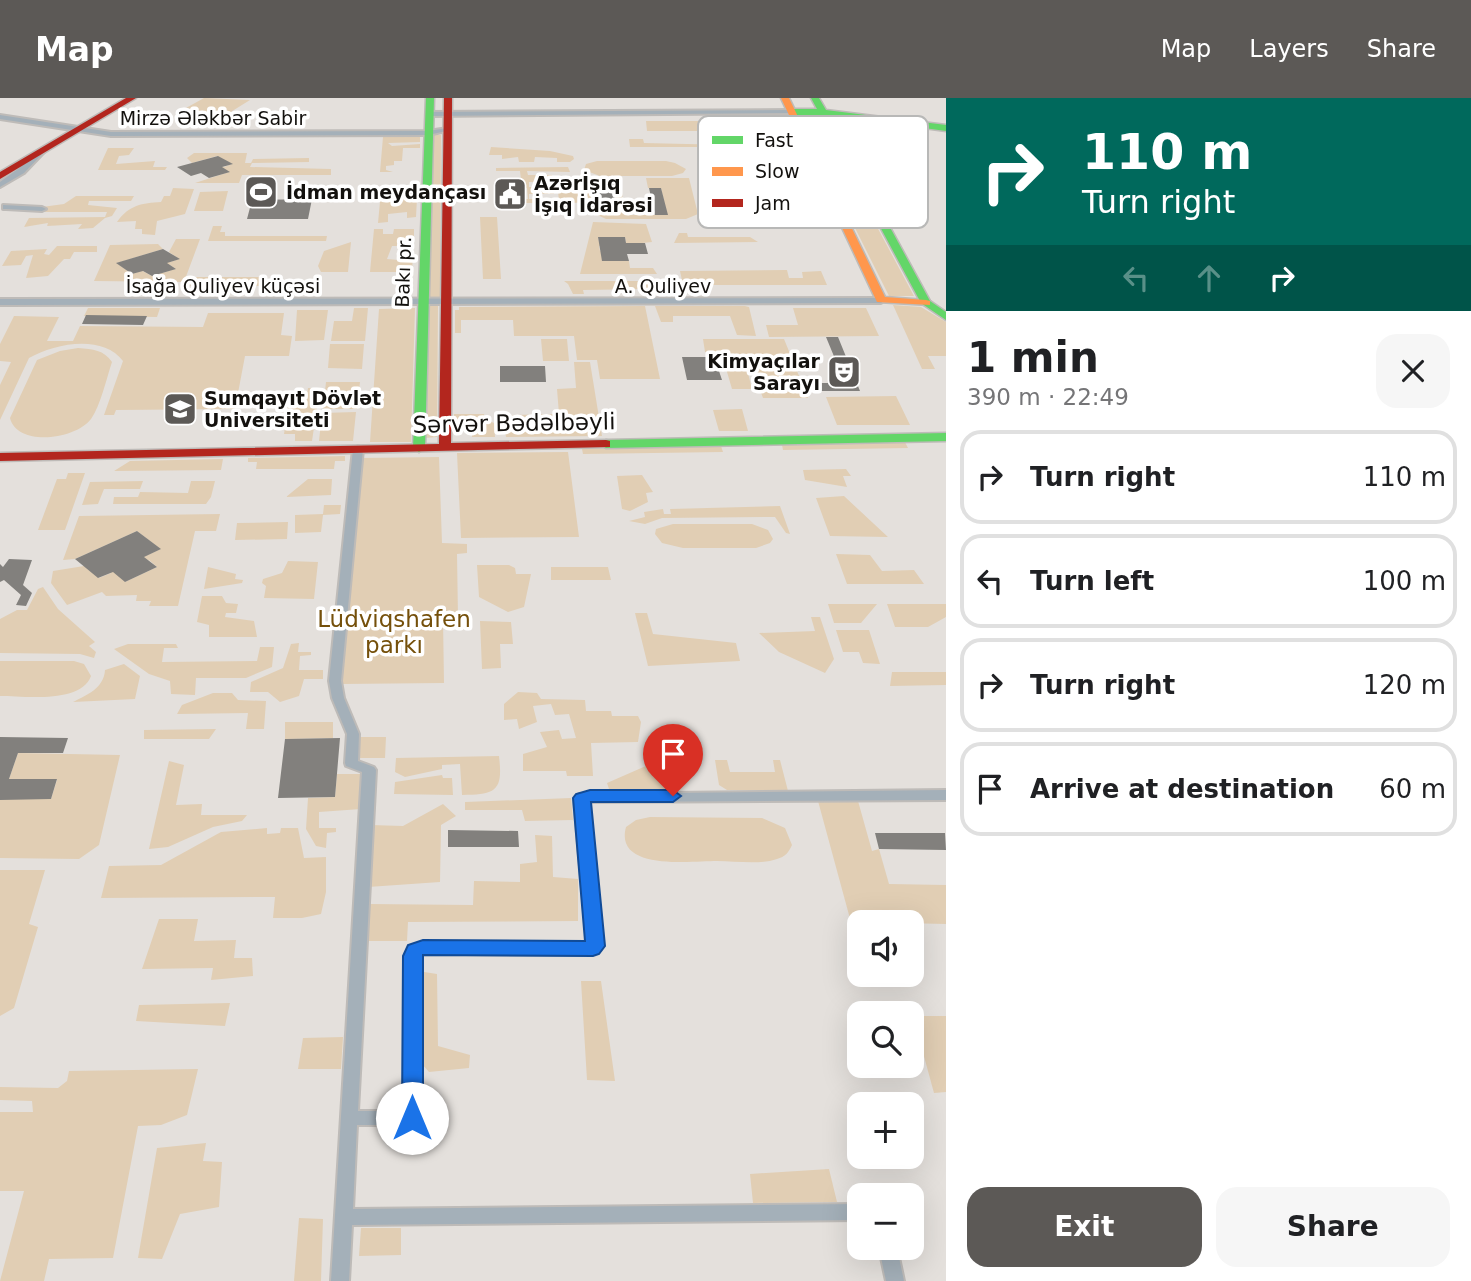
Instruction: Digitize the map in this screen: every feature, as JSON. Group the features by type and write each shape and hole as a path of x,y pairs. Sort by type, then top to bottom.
{"street":[{"path":"0,176 118,98"},
{"path":"0,165 132,98"},
{"name":"Bakı pr.","path":"445,447 448,105"},
{"path":"429,106 819,105 880,116"},
{"name":"Bakı pr.","path":"419,448 429,106"},
{"name":"Mirzə Ələkbər Sabir","path":"0,117 123,135 428,133 448,130"},
{"path":"928,125 946,128"},
{"path":"0,185 21,171 41,151"},
{"path":"6,207 42,209"},
{"path":"846,228 880,300 926,303"},
{"path":"885,228 926,303 946,317"},
{"name":"A. Quliyev","path":"447,301 880,300"},
{"name":"İsağa Quliyev küçəsi","path":"0,302 447,301"},
{"name":"Sərvər Bədəlbəyli","path":"0,457 946,437"},
{"path":"340,1281 369,770 351,763 353,734 338,698 335,681 358,449"},
{"path":"349,1118 412,1118 412,956 415,950 587,949 595,946 581,800 584,797 946,795"},
{"path":"343,1217 847,1212"},
{"path":"891,1260 895,1281"}],"green space":[{"path":"204,98 250,100 221,118 186,108"},
{"path":"646,121 698,121 698,131 647,131"},
{"path":"432,135 441,135 440,297 429,297"},
{"path":"420,136 420,142 388,143 392,146 420,144 420,148 403,148 402,161 394,161 394,165 386,166 386,170 393,172 380,172 383,137"},
{"path":"629,139 643,139 644,143 698,144 698,147 630,147"},
{"path":"491,147 550,151 573,156 574,159 570,162 557,162 557,158 535,157 534,162 519,162 518,157 502,159 502,155 489,155"},
{"path":"108,148 134,148 129,155 119,156 116,164 155,161 153,167 167,167 165,170 98,170"},
{"path":"194,153 247,153 245,163 251,163 253,159 309,158 309,162 252,163 250,167 331,169 331,175 242,175 239,183 195,183 229,172 217,171 218,163 224,167 232,164 217,156 192,163 187,158"},
{"path":"597,161 666,161 686,169 683,173 672,176 600,176 584,170 586,164"},
{"path":"568,167 570,172 527,171 528,175 552,175 553,182 529,182 529,187 554,187 554,194 529,194 529,199 555,199 555,203 509,203 508,199 528,199 527,188 522,188 520,171 496,171 496,168"},
{"path":"557,177 602,177 608,180 592,181 595,199 615,200 614,193 622,193 623,202 559,203"},
{"path":"646,178 689,178 698,214 686,219 606,219 587,210 627,209 628,215 667,215 661,188 648,188"},
{"path":"173,188 194,189 185,214 157,221 155,235 142,234 142,229 135,229 136,221 117,222 136,206 161,202 164,196 170,196"},
{"path":"228,191 223,211 194,211 200,192"},
{"path":"381,191 393,193 393,198 417,198 416,217 407,218 407,212 388,214 388,222 378,223"},
{"path":"76,196 134,196 131,201 89,201 88,205 117,208 112,216 93,228 78,229 82,224 47,226 48,223 24,227 29,218 105,217 107,212 26,212 27,209 64,204"},
{"path":"480,217 497,217 501,279 483,279"},
{"path":"593,222 646,224 652,242 615,246 626,242 625,237 598,237 599,242 609,246 599,246 600,251 610,252 629,261 630,268 653,268 657,274 580,274"},
{"path":"213,226 222,226 220,232 225,232 225,236 327,236 326,241 208,241"},
{"path":"855,228 878,228 914,296 889,296"},
{"path":"374,229 383,229 383,234 393,234 394,229 414,229 414,246 392,246 387,259 398,260 398,253 413,253 412,272 370,272"},
{"path":"679,233 687,233 688,237 750,237 758,242 674,243"},
{"path":"176,239 200,239 184,282 94,281 110,245 158,244 163,249 117,263 132,274 141,271 135,267 152,276 175,269 170,265 161,268 163,258 170,262 179,259 169,252"},
{"path":"351,242 348,272 321,272 318,266 324,251"},
{"path":"57,246 97,246 97,252 74,252 70,259 64,259 48,276 26,278 33,255 26,256 21,265 2,266 11,251 47,249 44,254 49,255"},
{"path":"787,270 789,278 803,278 802,272 821,271 827,285 683,285 680,271"},
{"path":"195,277 261,277 270,286 190,286"},
{"path":"564,281 647,281 650,289 583,290 584,294 573,294"},
{"path":"893,305 921,307 946,322 946,356 928,356 935,369 922,369"},
{"path":"429,306 438,306 437,437 425,438"},
{"path":"645,306 660,379 600,379 597,360 577,360 574,336 514,336 513,320 461,320 461,333 455,333 455,310 459,310 459,307"},
{"path":"655,306 749,307 756,336 737,335 730,316 673,316 673,322 661,322"},
{"path":"88,308 160,308 157,317 84,316"},
{"path":"354,308 368,308 365,341 331,341 334,321 352,321"},
{"path":"415,308 411,442 370,442 379,309"},
{"path":"793,308 866,308 879,336 769,337 766,325 798,325"},
{"path":"297,310 328,310 324,340 295,341"},
{"path":"208,313 284,313 281,335 292,336 289,356 245,356 235,409 116,410 114,415 104,415 123,361 104,347 78,344 52,348 29,358 0,420 0,385 11,362 0,361 0,344 14,316 59,317 47,341 73,341 80,326 203,327"},
{"path":"541,339 567,339 569,361 543,361"},
{"path":"703,339 784,339 808,398 763,398 750,362 721,362 718,352 705,352"},
{"path":"330,344 364,344 362,369 328,368"},
{"path":"78,348 98,351 112,362 91,419 73,432 60,436 34,437 23,433 15,427 10,418 37,360 60,351"},
{"path":"574,362 590,362 602,436 506,437 504,423 511,419 512,415 559,414 557,389 576,388"},
{"path":"725,365 746,365 752,389 732,389"},
{"path":"326,382 360,382 357,409 323,409"},
{"path":"308,388 320,388 312,441 295,441 295,434 284,434 288,408 274,408 274,405 241,406 244,398 289,396 289,401 306,401"},
{"path":"896,396 910,425 837,425 826,397"},
{"path":"742,409 748,431 719,431 713,410"},
{"path":"356,412 353,441 319,441 322,413"},
{"path":"454,414 484,414 485,419 494,423 495,437 472,437 472,426 454,426"},
{"path":"905,442 908,448 783,450 782,445"},
{"path":"721,446 723,452 583,454 582,449"},
{"path":"568,452 579,537 461,538 457,453"},
{"path":"345,456 345,461 335,461 334,469 256,469 257,462 248,462 248,458"},
{"name":"Lüdviqshafen parkı","path":"439,457 442,543 467,544 467,553 457,554 458,618 443,619 444,683 341,684 361,458"},
{"path":"223,459 221,470 114,471 130,461"},
{"path":"846,469 851,476 843,476 847,487 805,480 803,470"},
{"path":"68,473 85,473 65,530 38,530 57,479 66,479"},
{"path":"642,475 653,492 646,493 648,502 630,511 622,509 617,476"},
{"path":"308,479 332,479 331,495 286,497"},
{"path":"143,481 140,489 104,489 98,504 82,505 90,482"},
{"path":"191,481 215,481 211,497 206,504 113,504 114,497 138,497 140,492 188,493"},
{"path":"844,496 888,537 830,536 816,498"},
{"path":"324,505 341,505 340,514 323,515 321,532 295,533 295,515 323,514"},
{"path":"780,506 790,534 786,533 775,517 662,518 645,524 629,521 645,517 644,512 663,509 664,514 671,514 670,509"},
{"path":"220,514 216,531 195,531 178,606 149,606 151,601 136,601 137,595 106,596 102,592 67,605 51,583 53,571 84,566 99,578 111,573 112,560 125,582 157,567 149,560 137,566 138,548 148,555 160,549 137,531 75,559 63,560 79,516"},
{"path":"288,522 287,539 235,540 237,523"},
{"path":"673,524 752,524 768,530 773,539 770,543 756,548 683,548 662,543 655,534 656,529"},
{"path":"836,554 870,555 882,571 914,570 924,584 847,584"},
{"path":"288,561 318,562 314,599 264,598 266,586 262,583 263,579 282,573"},
{"path":"477,565 509,565 515,568 516,574 531,574 524,607 508,612 479,597"},
{"path":"208,567 236,574 235,579 243,580 242,583 204,589"},
{"path":"551,567 608,567 611,580 551,580"},
{"path":"43,587 58,609 95,642 89,646 96,652 94,658 80,654 0,653 0,619 17,610 27,610 38,589"},
{"path":"202,596 222,596 226,603 238,604 236,613 226,613 225,617 254,621 257,637 209,637 209,625 197,622"},
{"path":"828,604 877,604 861,623 834,623"},
{"path":"887,604 946,604 946,617 928,627 895,627"},
{"path":"635,613 647,613 653,634 736,643 740,661 648,666"},
{"path":"811,617 820,617 834,659 825,673 779,652 759,633 815,631"},
{"path":"480,621 511,622 513,644 500,644 501,668 482,669"},
{"path":"836,630 869,630 880,664 863,663 859,652 843,652"},
{"path":"299,643 298,652 311,652 311,655 300,656 299,670 323,670 323,679 304,679 299,696 280,702 268,692 250,692 251,682 283,668 291,644"},
{"path":"128,644 176,644 178,648 164,648 162,662 257,661 260,647 274,647 272,667 246,678 196,678 195,695 171,694 170,681 149,674 114,649"},
{"path":"0,661 74,661 84,664 91,676 85,685 64,695 0,696"},
{"path":"124,664 140,676 135,699 73,702 89,694 102,682 105,670"},
{"path":"892,672 946,672 946,685 890,686"},
{"path":"518,692 537,693 541,699 585,700 586,711 611,711 612,716 638,716 641,722 638,742 591,743 593,776 567,776 566,771 523,771 523,754 547,747 540,732 559,730 562,739 576,738 569,714 555,715 551,704 533,706 537,722 519,729 517,719 504,720 504,704"},
{"path":"213,693 232,693 238,700 266,701 264,729 246,729 248,713 177,714 182,705"},
{"path":"285,722 333,722 333,738 285,739"},
{"path":"216,729 209,739 144,739 144,730"},
{"path":"357,737 386,737 385,758 357,758"},
{"path":"18,753 120,755 99,845 79,859 0,858 0,799 51,799 57,780 9,779"},
{"path":"499,756 498,783 490,792 483,794 462,795 460,764 442,765 442,769 405,777 395,772 396,758"},
{"path":"715,760 727,760 730,772 775,772 773,760 780,760 788,791 727,790 719,785"},
{"path":"169,761 184,765 176,805 202,804 201,815 247,815 242,821 213,827 168,847 149,849"},
{"path":"683,761 685,770 677,771 678,779 668,779 670,792 610,792 607,783 655,762"},
{"path":"337,774 363,774 361,809 319,812 319,828 336,828 336,832 327,833 326,848 316,846 306,829 308,798 335,797"},
{"path":"442,775 443,778 452,778 453,795 394,794 395,782"},
{"path":"571,798 573,820 525,821 522,810 465,810 465,802"},
{"path":"818,801 858,801 872,851 879,849 889,884 946,885 946,924 924,923 924,910 848,910"},
{"path":"443,804 456,816 441,825 440,882 368,887 370,825 403,826"},
{"path":"650,817 762,818 785,828 792,845 782,857 763,862 657,860 632,851 625,841 626,827 636,820"},
{"path":"267,828 267,834 280,833 281,828 298,828 304,858 326,857 326,892 321,914 302,918 273,918 275,897 101,898 109,866 161,865 221,832"},
{"path":"535,835 552,836 553,877 578,879 578,921 408,922 407,941 366,941 368,904 473,905 474,881 520,882 520,864 537,862"},
{"path":"0,870 45,870 29,924 38,927 14,1008 0,1016"},
{"path":"159,919 198,919 194,941 236,940 234,958 252,958 253,976 211,980 213,968 142,969"},
{"path":"405,969 437,974 438,1046 470,1055 469,1068 429,1072 402,1041"},
{"path":"581,981 601,981 615,1081 587,1080"},
{"path":"230,1003 225,1026 136,1021 139,1005"},
{"path":"924,1016 946,1016 946,1092 934,1093 924,1056"},
{"path":"343,1037 341,1069 298,1069 303,1038"},
{"path":"198,1069 187,1115 161,1125 138,1126 113,1258 49,1259 44,1281 0,1281 24,1191 0,1191 0,1112 33,1112 32,1101 0,1100 0,1087 58,1088 67,1081 69,1071"},
{"path":"206,1143 203,1161 222,1162 219,1207 180,1214 162,1259 138,1258 157,1148"},
{"path":"829,1169 837,1202 753,1203 750,1174"},
{"path":"299,1218 323,1219 321,1281 294,1281"},
{"path":"361,1228 401,1228 401,1255 359,1256"}],"building":[{"path":"218,156 233,164 222,167 230,172 209,178 201,173 191,176 177,167"},
{"path":"592,180 612,180 615,200 595,200"},
{"path":"649,188 661,188 668,215 655,215"},
{"path":"312,199 308,219 247,219 252,200"},
{"path":"598,237 625,237 626,243 645,243 648,254 627,254 629,261 602,261"},
{"path":"163,249 180,259 167,263 176,269 152,276 143,271 132,274 116,263"},
{"path":"86,315 147,316 143,325 82,324"},
{"name":"Kimyaçılar Sarayı","path":"826,337 838,337 860,391 811,391 808,383 845,383"},
{"path":"682,357 709,357 712,371 719,371 722,380 687,380"},
{"path":"500,366 545,366 546,382 500,382"},
{"path":"137,531 161,549 144,557 157,567 125,582 113,572 98,578 75,559"},
{"path":"9,559 32,560 23,585 32,593 26,606 16,605 21,595 4,580 0,582 0,564 3,567"},
{"path":"0,737 68,738 63,753 18,753 9,779 57,779 51,799 0,800"},
{"path":"340,738 335,797 278,798 285,739"},
{"path":"448,830 518,831 519,847 448,847"},
{"path":"875,833 945,833 946,850 879,849"}],"traffic: fast":[{"path":"419,448 430,98"},
{"path":"815,98 825,116"},
{"path":"792,112 854,116"},
{"path":"928,126 946,128"},
{"path":"885,228 926,303 946,317"},
{"path":"606,444 946,437"}],"traffic: slow":[{"path":"785,98 794,116"},
{"path":"847,228 881,300 926,303"}],"traffic: jam":[{"path":"0,176 132,98"},
{"path":"445,447 448,98"},
{"path":"0,457 606,444"}],"place":[{"name":"İdman meydançası","path":"261,192"},
{"name":"Azərİşıq İşıq İdarəsi","path":"510,194"},
{"name":"Kimyaçılar Sarayı","path":"844,372"},
{"name":"Sumqayıt Dövlət Universiteti","path":"180,409"}],"route":[{"path":"412,1118 412,956 415,950 593,949 595,946 582,798 673,796"}]}
